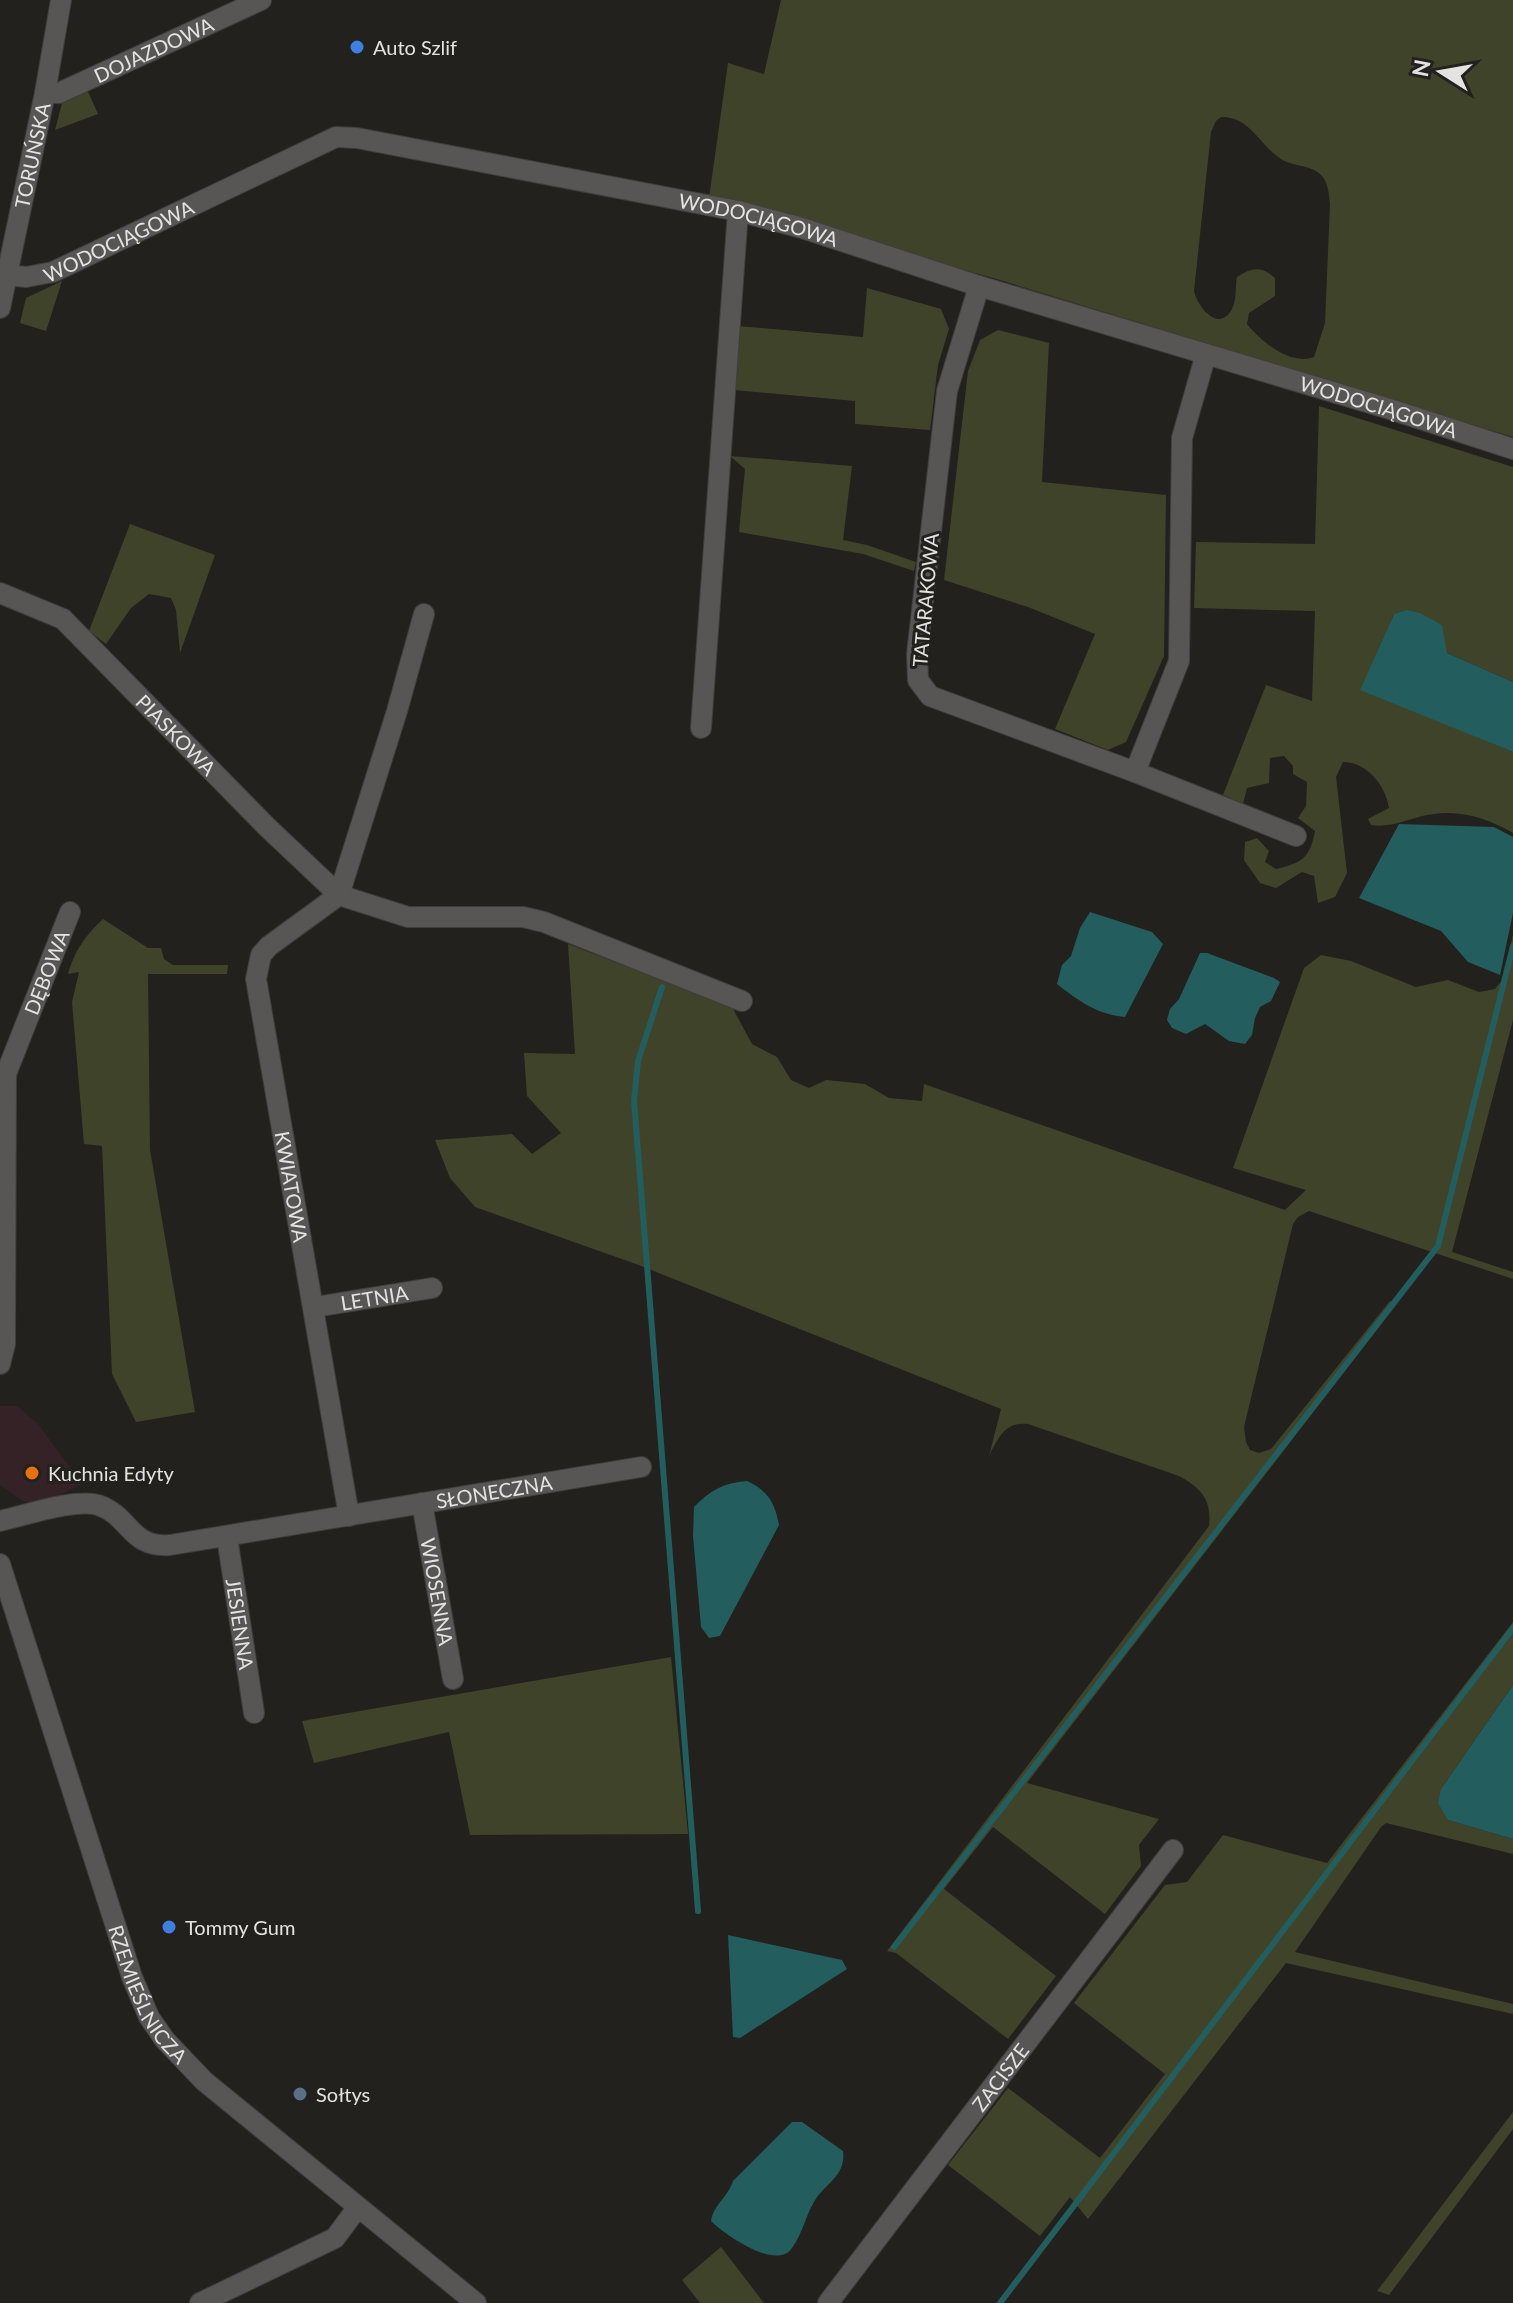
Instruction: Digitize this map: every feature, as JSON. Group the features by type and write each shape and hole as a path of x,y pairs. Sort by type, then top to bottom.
{"street":[{"name":"TORUŃSKA","path":"0,308 61,0"},
{"name":"DOJAZDOWA","path":"45,93 59,93 261,0"},
{"name":"WODOCIĄGOWA","path":"8,275 26,277 53,272 336,137 357,138 738,211 802,228 979,286 1513,449"},
{"path":"701,728 738,211"},
{"name":"TATARAKOWA","path":"979,286 947,391 917,654 918,680 930,696 1296,836"},
{"path":"1135,772 1179,661 1182,438 1206,354"},
{"name":"PIASKOWA","path":"0,593 63,619 266,826 339,895 408,917 523,917 544,922 742,1001"},
{"path":"339,895 424,614"},
{"name":"KWIATOWA","path":"339,895 269,946 261,955 256,979 349,1516"},
{"name":"DĘBOWA","path":"0,1364 5,1344 6,1074 70,912"},
{"name":"LETNIA","path":"315,1307 432,1288"},
{"name":"SŁONECZNA","path":"0,1521 93,1504 111,1512 152,1546 227,1537 641,1467"},
{"name":"WIOSENNA","path":"422,1503 453,1679"},
{"name":"JESIENNA","path":"227,1537 254,1713"},
{"name":"RZEMIEŚLNICZA","path":"0,1564 132,1977 149,2017 165,2040 204,2081 476,2303"},
{"name":"ZACISZE","path":"828,2303 1173,1850"},
{"path":"200,2303 335,2238 358,2207"}],"shaded area":[{"path":"0,1406 17,1406 38,1424 82,1484 41,1504 23,1501 0,1485"}],"green space":[{"path":"781,0 1513,0 1513,437 1000,280 709,198 728,63 764,74","holes":["1221,117 1247,126 1281,159 1317,171 1327,185 1330,204 1325,323 1314,357 1296,358 1277,351 1247,324 1249,313 1275,296 1275,278 1266,271 1247,271 1237,277 1234,305 1221,319 1204,310 1196,298 1194,291 1211,132"]},
{"path":"86,87 98,114 55,130 62,103"},
{"path":"62,281 46,331 20,323 26,298"},
{"path":"867,288 941,309 949,329 938,365 930,430 855,424 855,401 734,390 738,326 863,337"},
{"path":"998,330 1049,343 1042,482 1166,495 1164,656 1126,742 1108,750 1055,729 1095,634 1028,607 944,580 968,371 980,340"},
{"path":"1319,406 1513,467 1513,682 1447,653 1394,614 1361,689 1513,752 1513,833 1485,820 1455,813 1371,825 1368,819 1389,808 1384,792 1367,771 1343,762 1336,777 1347,873 1335,897 1318,903 1314,876 1302,872 1276,888 1260,883 1244,860 1245,842 1257,838 1269,851 1265,862 1276,869 1298,861 1307,853 1315,831 1298,818 1306,806 1307,782 1293,774 1293,766 1284,756 1270,758 1269,783 1247,788 1243,804 1223,795 1266,685 1312,701 1315,611 1194,608 1196,542 1315,544"},
{"path":"730,456 852,466 843,540 916,562 914,571 863,554 739,532 745,469"},
{"path":"130,524 215,555 180,653 176,610 171,598 149,594 131,608 106,644 89,631"},
{"path":"103,919 148,948 161,948 164,959 173,965 228,965 227,974 148,974 150,1150 195,1412 136,1422 112,1374 102,1146 84,1144 72,1002 79,972 68,974 81,944"},
{"path":"1513,934 1513,1020 1452,1252 1513,1272 1513,1279 1309,1211 1293,1224 1244,1427 1250,1450 1259,1453 1271,1449 1390,1301 1396,1305 1027,1783 1159,1819 1139,1845 1141,1866 1105,1914 993,1827 944,1889 1056,1976 1008,2039 896,1953 887,1951 1209,1526 1207,1502 1193,1485 1179,1476 1028,1424 1008,1428 989,1456 1001,1409 636,1264 475,1207 450,1178 435,1140 512,1134 532,1154 561,1133 527,1096 524,1053 575,1054 568,944 732,1007 752,1044 777,1057 791,1080 809,1088 826,1080 865,1084 889,1098 922,1101 924,1084 1285,1210 1306,1190 1233,1168 1304,968 1321,955 1351,961 1416,987 1448,980 1479,992 1495,989 1503,979"},
{"path":"1513,1622 1513,1685 1441,1789 1448,1820 1513,1839 1513,1854 1386,1823 1295,1952 1513,2004 1513,2014 1286,1963 1088,2219 1070,2197 1040,2236 948,2165 1008,2088 1100,2158 1165,2074 1074,2003 1165,1885 1187,1882 1223,1835 1327,1863"},
{"path":"671,1657 688,1834 470,1835 449,1732 314,1763 302,1721"},
{"path":"1513,2112 1513,2129 1389,2295 1377,2291"},
{"path":"721,2247 764,2303 700,2303 682,2280"}],"water":[{"path":"1407,610 1442,625 1447,653 1513,682 1513,752 1360,690 1394,614"},
{"path":"1399,824 1494,827 1513,837 1513,913 1500,975 1468,962 1441,931 1359,898"},
{"path":"1090,912 1152,932 1163,944 1125,1017 1097,1010 1057,984 1062,965 1071,956 1080,928"},
{"path":"1200,953 1280,982 1271,1001 1260,1007 1252,1035 1245,1044 1229,1041 1205,1024 1186,1034 1172,1028 1167,1020"},
{"path":"747,1481 760,1488 769,1498 779,1525 720,1636 709,1638 701,1627 693,1536 694,1507 718,1488"},
{"path":"1513,1685 1513,1839 1448,1820 1438,1803 1441,1789"},
{"path":"728,1935 842,1960 847,1969 740,2038 733,2037"},
{"path":"792,2122 802,2122 843,2151 842,2166 813,2203 792,2248 785,2254 763,2253 739,2242 711,2221 733,2181"}],"waterway":[{"path":"894,1947 1438,1246 1513,946"},
{"path":"662,987 638,1061 634,1101 698,1911"},
{"path":"1000,2303 1513,1628"}],"place":[{"name":"Auto Szlif","path":"357,47"},
{"name":"Kuchnia Edyty","path":"32,1473"},
{"name":"Tommy Gum","path":"169,1927"},
{"name":"Sołtys","path":"300,2094"}]}
